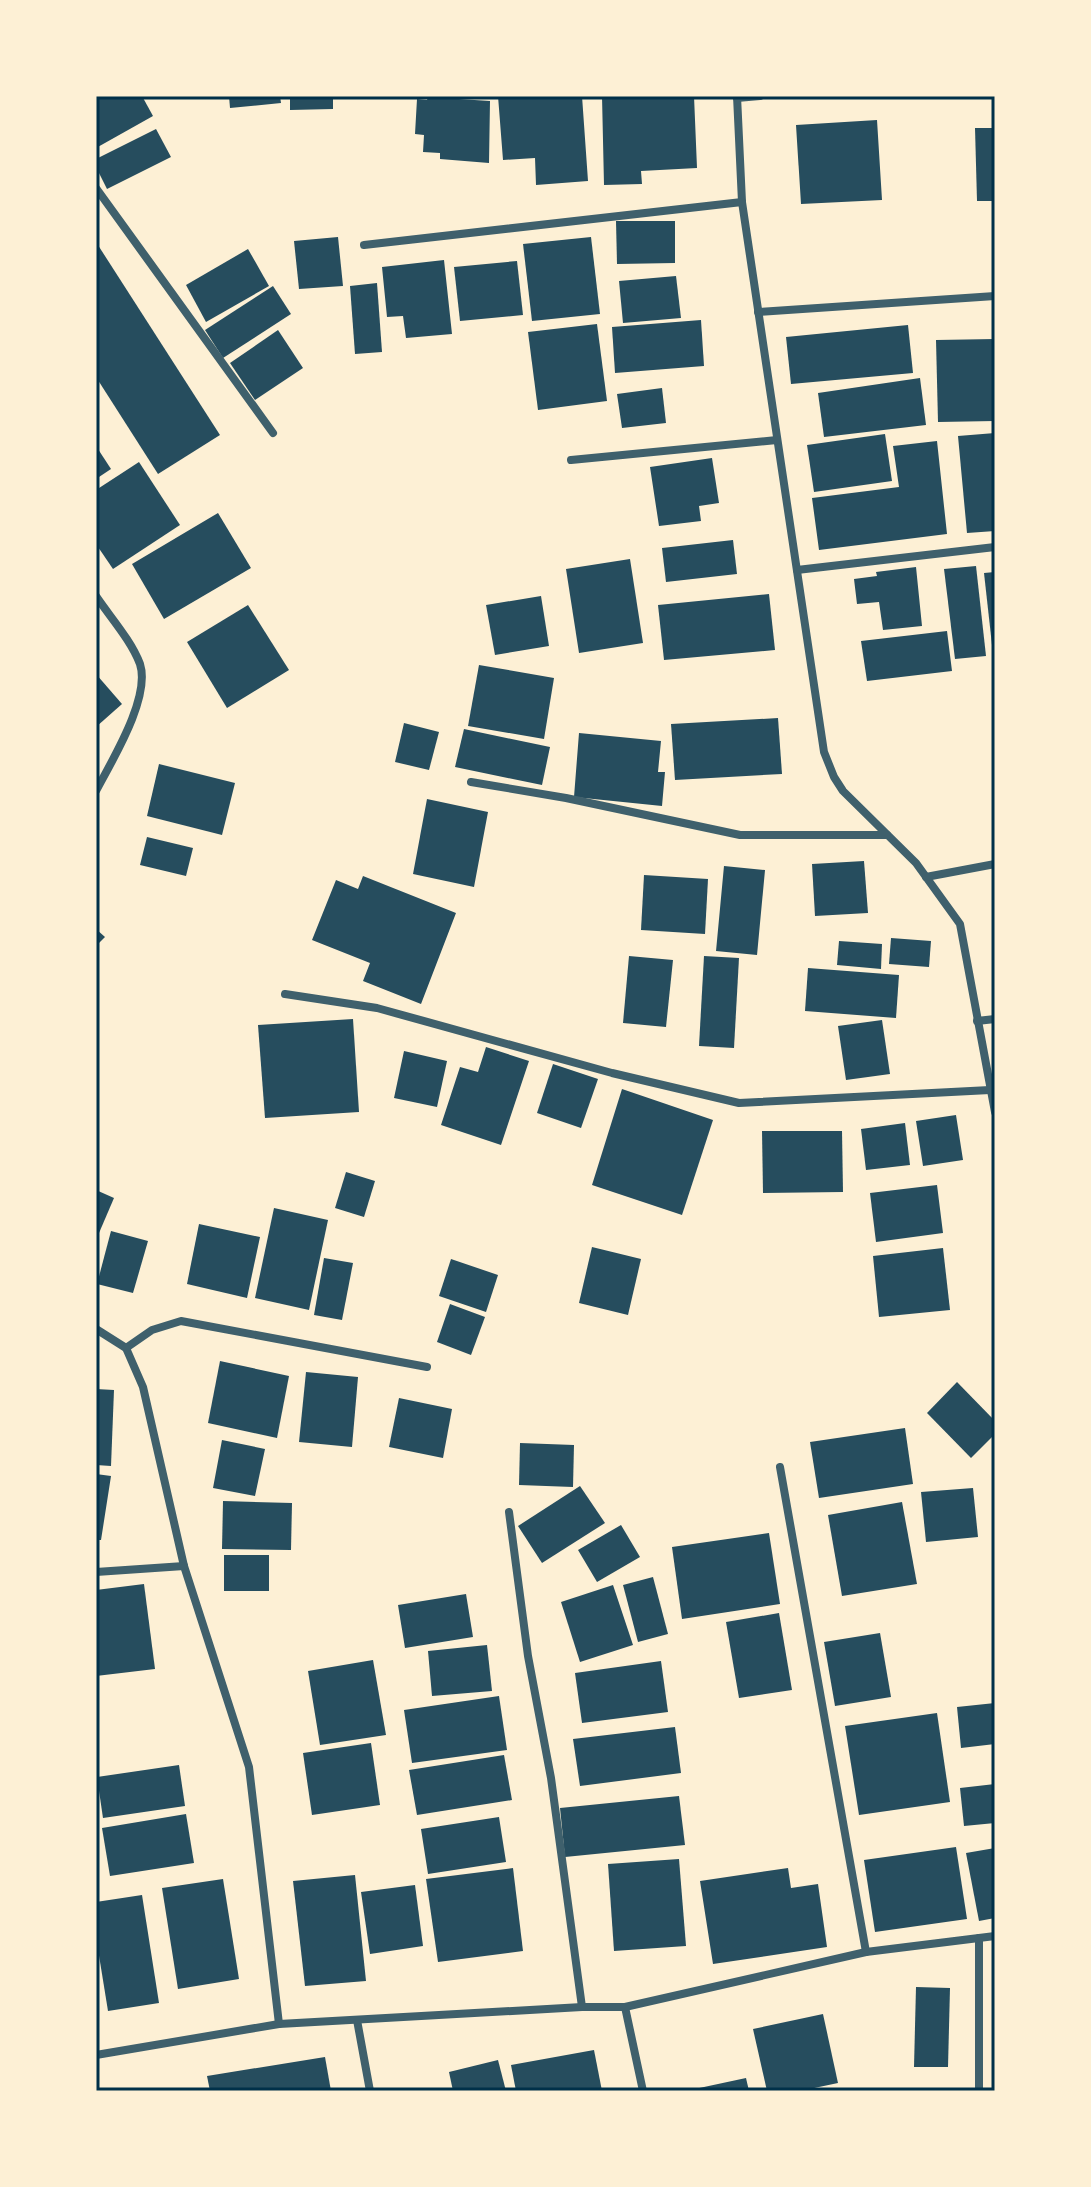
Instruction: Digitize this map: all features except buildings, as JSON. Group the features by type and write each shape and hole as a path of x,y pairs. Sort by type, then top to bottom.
{"street":[{"path":"760,96 737,97 742,202 824,752 843,791 916,863 960,924 995,1112"},
{"path":"96,188 273,433"},
{"path":"364,245 742,202"},
{"path":"758,312 995,296"},
{"path":"571,460 777,440"},
{"path":"797,570 995,547"},
{"path":"96,596 133,650 141,666 142,681 123,740 96,791"},
{"path":"471,782 566,798 740,835 887,835"},
{"path":"926,877 995,864"},
{"path":"285,994 377,1008 612,1073 739,1103 990,1090"},
{"path":"977,1021 995,1019"},
{"path":"126,1348 152,1330 181,1321 427,1367"},
{"path":"96,1329 126,1348 143,1387 184,1566 249,1767 279,2024"},
{"path":"780,1467 866,1952"},
{"path":"509,1512 528,1656 551,1778 582,2007"},
{"path":"96,1572 184,1566"},
{"path":"96,2055 279,2024 625,2007 866,1952 995,1936"},
{"path":"979,1938 979,2091"},
{"path":"625,2007 643,2091"},
{"path":"357,2020 370,2091"}]}
